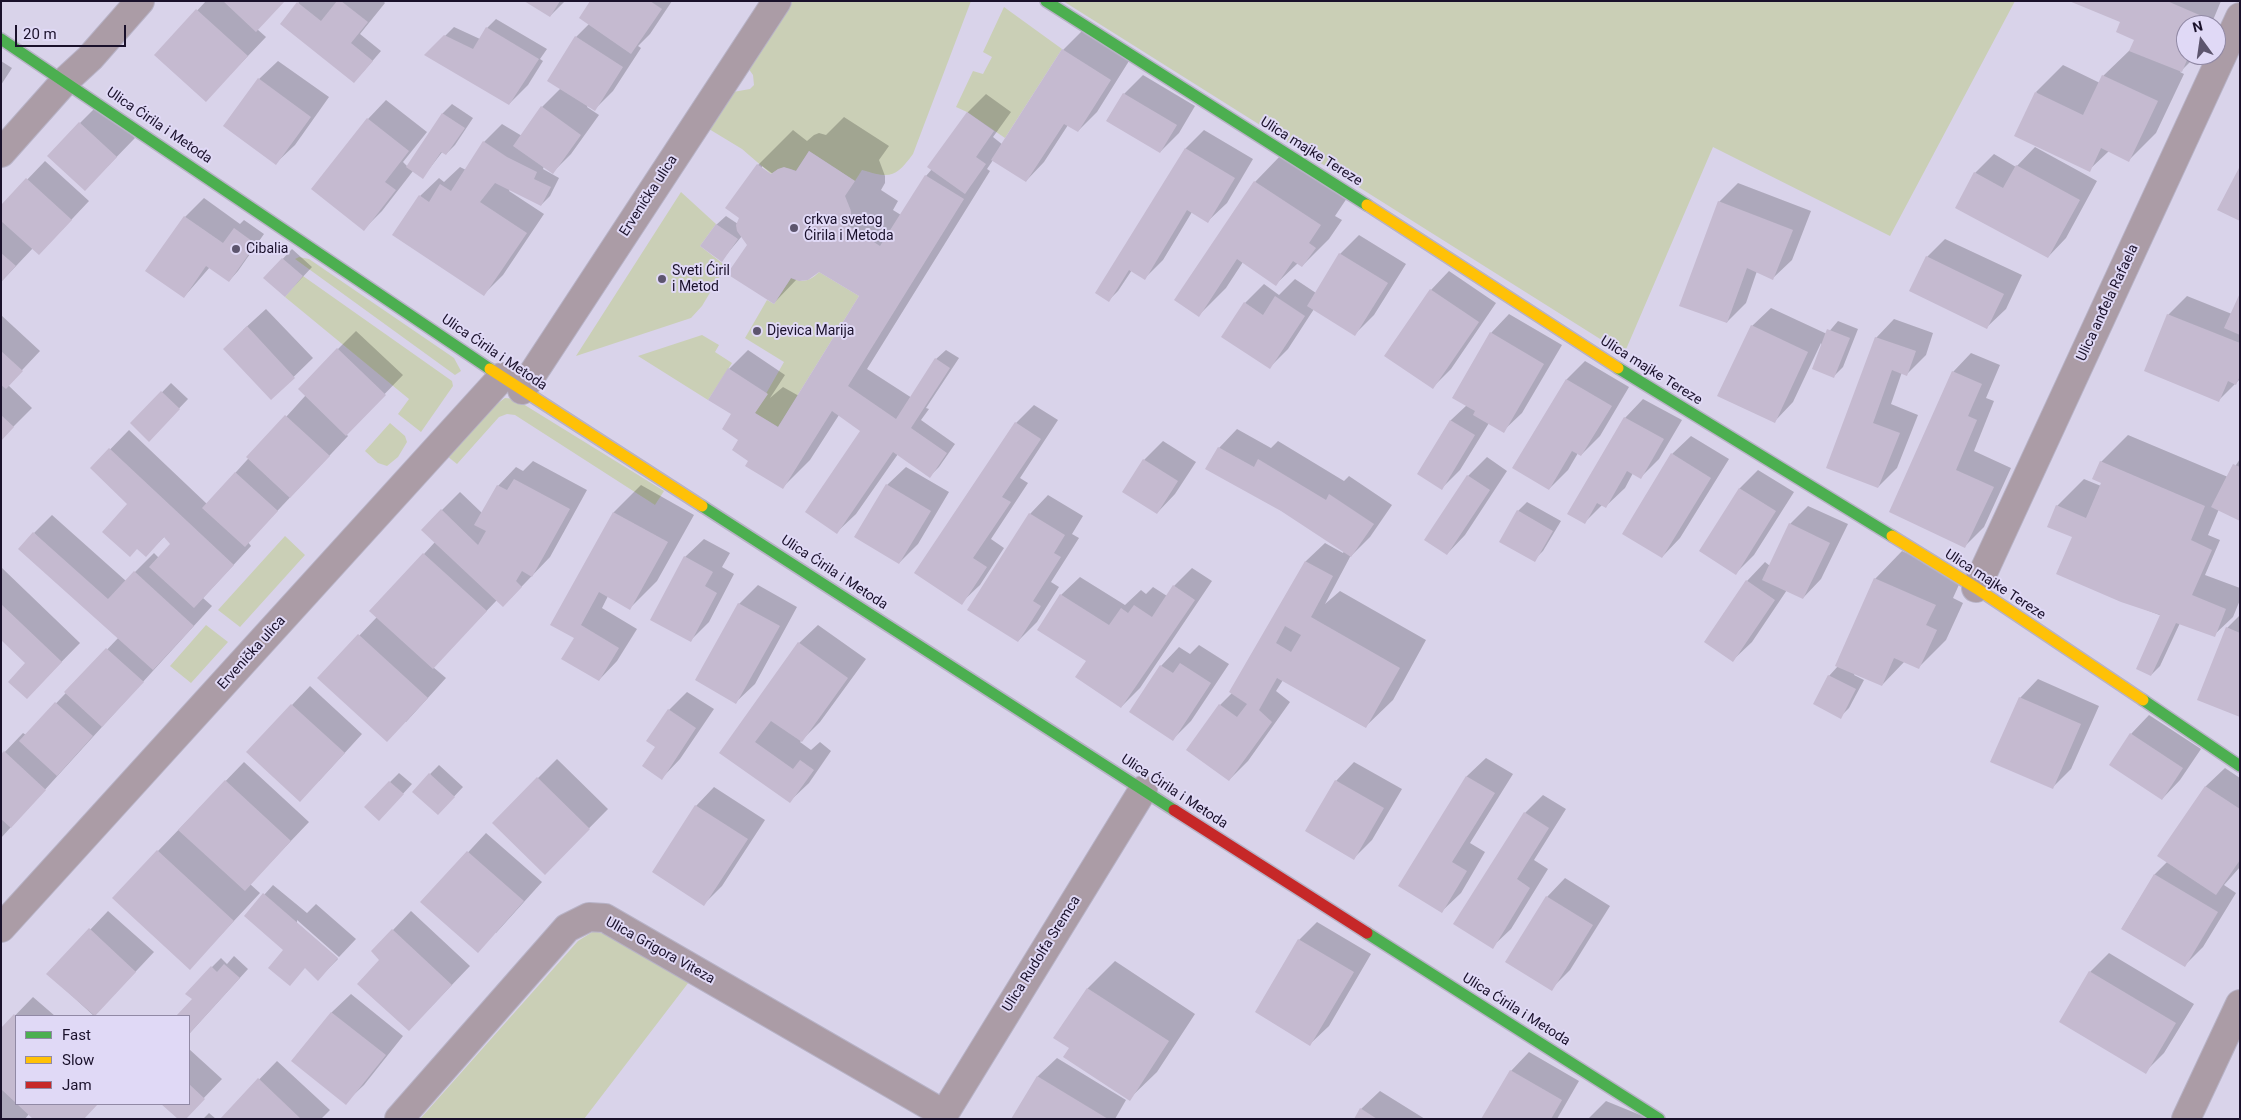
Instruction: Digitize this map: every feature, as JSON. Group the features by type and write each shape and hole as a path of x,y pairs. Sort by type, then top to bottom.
{"street":[{"path":"1,153 65,81 90,58 140,1"},
{"name":"Ervenička ulica","path":"1,928 512,384 777,1"},
{"name":"Ulica majke Tereze","path":"1046,1 1337,186 1640,383 1976,588 2240,766"},
{"name":"Ulica anđela Rafaela","path":"1976,588 2240,17"},
{"name":"Ulica Ćirila i Metoda","path":"1,39 512,384 1659,1119"},
{"name":"Ulica Rudolfa Sremca","path":"942,1116 1143,790"},
{"name":"Ulica Grigora Viteza","path":"399,1119 568,928 589,917 605,918 942,1116"},
{"path":"2186,1119 2240,1004"}],"green space":[{"path":"792,1 971,1 913,154 897,172 880,175 862,170 855,181 809,151 796,171 783,168 771,174 742,149 709,129 733,92 750,89 754,85 753,75 748,68"},
{"path":"1063,1 2015,1 1890,236 1713,147 1624,354"},
{"path":"1004,7 1062,49 1005,138 967,112 956,107 973,71 983,74 992,57 983,52"},
{"path":"681,192 716,224 700,246 726,266 702,306 691,318 576,356"},
{"path":"299,257 309,259 454,358 461,371 455,375 295,259"},
{"path":"819,272 859,296 778,427 755,413 784,362 745,338 767,300 774,304 791,278 806,280"},
{"path":"303,276 452,381 453,386 421,432 398,414 409,399 285,297"},
{"path":"702,335 719,345 715,352 732,363 708,400 638,356"},
{"path":"505,398 515,399 664,491 655,505 515,415 507,414 499,417 457,464 447,456 494,406"},
{"path":"390,423 405,436 407,442 398,457 387,466 378,463 365,451"},
{"path":"285,536 305,555 240,627 218,610"},
{"path":"206,625 228,642 191,683 170,666"},
{"path":"594,931 625,940 692,978 584,1119 420,1119 578,941"}],"building":[{"path":"223,1 285,1 256,32"},
{"path":"337,1 341,1 368,22 351,43 373,61 354,83 280,24 297,2 321,21"},
{"path":"524,1 560,1 550,17"},
{"path":"590,1 650,1 662,9 631,54 579,18"},
{"path":"2069,1 2167,1 2199,15 2176,15 2176,65 2185,65 2182,72 2129,51 2134,40 2116,32 2120,22"},
{"path":"196,9 248,56 206,102 154,55"},
{"path":"486,27 539,59 509,105 424,55 444,35 473,49"},
{"path":"575,36 623,67 595,111 547,81"},
{"path":"1062,49 1111,80 1078,132 1064,124 1026,182 991,160"},
{"path":"2102,75 2158,101 2129,162 2101,148 2090,172 2014,136 2035,92 2083,115"},
{"path":"258,78 311,117 276,165 223,126"},
{"path":"1123,93 1177,125 1160,153 1106,121"},
{"path":"541,106 581,135 553,174 513,146"},
{"path":"967,112 994,131 976,157 986,164 965,194 927,167"},
{"path":"442,113 465,128 446,155 441,152 423,179 406,167"},
{"path":"367,118 409,151 385,182 396,190 364,231 311,189"},
{"path":"79,122 117,157 85,191 47,156"},
{"path":"483,141 507,157 537,172 534,179 551,187 541,206 495,183 480,202 527,233 484,296 392,235 419,195 429,202 440,184 451,191"},
{"path":"1185,148 1235,178 1208,223 1187,210 1145,280 1129,270 1109,302 1095,293"},
{"path":"809,151 855,181 845,196 851,211 851,218 847,225 880,246 925,175 964,199 848,386 896,419 935,358 950,368 911,428 947,453 930,478 893,452 837,534 805,512 860,431 832,411 783,489 745,466 748,461 732,450 738,440 722,429 731,414 708,400 728,368 768,394 755,413 778,427 859,296 819,272 808,280 799,281 791,278 774,304 727,274 747,245 737,231 736,225 739,218 725,208 757,164 771,174 784,167 796,171"},
{"path":"2016,165 2080,200 2048,258 1955,208 1974,172 2003,188"},
{"path":"2240,166 2240,221 2217,210"},
{"path":"26,178 72,220 39,255 1,221 1,205"},
{"path":"1254,181 1321,225 1309,243 1316,248 1302,267 1293,261 1276,286 1237,259 1199,317 1174,300"},
{"path":"1718,201 1793,230 1773,280 1747,268 1727,323 1679,306"},
{"path":"184,216 223,243 234,228 256,244 229,282 206,266 184,298 145,271"},
{"path":"716,224 738,239 722,262 700,246"},
{"path":"1,253 16,266 1,282"},
{"path":"1339,253 1388,283 1355,336 1307,306"},
{"path":"1926,256 2004,294 1987,329 1909,291"},
{"path":"282,258 303,276 285,297 263,278"},
{"path":"1430,289 1479,322 1433,389 1384,356"},
{"path":"2240,293 2240,335 2224,328"},
{"path":"1275,296 1305,316 1270,369 1221,337 1244,302 1263,315"},
{"path":"2167,314 2240,343 2240,376 2236,385 2228,381 2219,402 2144,371"},
{"path":"1751,325 1808,352 1775,423 1717,396"},
{"path":"247,326 295,378 271,400 223,349"},
{"path":"1827,329 1850,338 1834,378 1812,369"},
{"path":"1490,332 1544,364 1504,433 1473,415 1475,411 1452,398"},
{"path":"1875,337 1916,351 1907,376 1892,370 1873,423 1900,433 1878,488 1826,468"},
{"path":"337,348 386,395 346,436 298,389"},
{"path":"1,351 23,371 6,389 1,385"},
{"path":"1952,371 1982,384 1968,416 1977,420 1956,470 1994,487 1965,548 1889,512"},
{"path":"1566,379 1612,406 1581,456 1572,451 1549,490 1512,468"},
{"path":"161,391 180,409 149,442 130,423"},
{"path":"1,415 14,427 1,441"},
{"path":"285,415 330,456 290,498 246,457"},
{"path":"1624,417 1664,439 1641,479 1627,471 1606,508 1597,503 1585,524 1567,514"},
{"path":"1450,420 1475,435 1442,490 1417,474"},
{"path":"1015,422 1041,439 1002,497 1011,502 973,558 987,567 962,605 914,573"},
{"path":"1218,447 1254,467 1258,459 1326,500 1329,494 1374,524 1351,557 1281,511 1205,469"},
{"path":"109,448 234,565 194,608 149,567 170,544 164,537 146,557 137,549 130,557 102,532 127,504 90,468"},
{"path":"1671,453 1711,478 1662,558 1622,534"},
{"path":"1143,459 1178,481 1157,514 1122,492"},
{"path":"2100,461 2205,506 2191,540 2212,550 2192,595 2226,609 2215,637 2176,623 2151,676 2136,669 2160,615 2121,602 2056,574 2072,537 2047,527 2056,505 2086,518 2101,483 2092,479"},
{"path":"2233,464 2240,467 2240,521 2211,507"},
{"path":"235,472 278,511 245,547 202,508"},
{"path":"1467,475 1490,490 1447,555 1424,540"},
{"path":"514,479 570,509 532,577 522,571 516,581 522,587 503,607 421,530 441,509 478,545 486,531 474,525 497,485 507,490"},
{"path":"886,484 931,511 899,564 854,537"},
{"path":"1739,488 1776,511 1736,575 1699,551"},
{"path":"1517,510 1553,531 1535,562 1499,542"},
{"path":"613,512 668,542 630,610 599,592 581,625 619,648 599,681 561,659 574,638 550,625"},
{"path":"1029,513 1065,535 1054,553 1061,557 1033,601 1041,606 1018,642 967,610"},
{"path":"1789,523 1830,543 1803,599 1762,580"},
{"path":"33,532 108,599 134,571 194,626 153,670 18,549"},
{"path":"423,553 487,611 433,669 369,611"},
{"path":"684,556 713,572 705,586 717,593 691,642 650,620"},
{"path":"1305,561 1333,576 1311,617 1400,668 1366,728 1277,678 1259,710 1272,722 1229,781 1186,750 1219,704 1237,717 1247,704 1229,692","holes":["1285,626 1301,635 1291,652 1276,643"]},
{"path":"1874,578 1936,605 1926,625 1937,630 1919,669 1894,658 1882,686 1835,666"},
{"path":"1746,580 1775,600 1733,662 1704,642"},
{"path":"1173,585 1195,600 1121,708 1075,677 1086,661 1037,630 1060,594 1109,625 1121,608 1128,613 1134,605 1152,617"},
{"path":"738,603 780,626 736,704 695,680"},
{"path":"1,604 62,662 27,699 8,682 25,663 1,640"},
{"path":"2226,627 2240,633 2240,717 2197,700"},
{"path":"358,634 428,698 387,742 317,678"},
{"path":"798,642 848,678 802,742 771,721 755,742 793,769 800,760 814,770 790,803 719,753"},
{"path":"106,648 144,682 102,727 64,692"},
{"path":"1180,663 1211,683 1173,741 1129,712 1160,665 1173,673"},
{"path":"1828,675 1856,689 1841,719 1813,704"},
{"path":"2019,697 2081,724 2053,789 1990,762"},
{"path":"55,702 93,736 57,776 19,741"},
{"path":"291,704 345,753 300,802 246,752"},
{"path":"668,709 696,728 662,780 642,766 655,747 646,741"},
{"path":"2130,733 2183,768 2162,800 2109,765"},
{"path":"4,751 46,790 11,828 1,819 1,754"},
{"path":"429,773 455,797 438,815 412,792"},
{"path":"1466,776 1495,793 1452,862 1467,871 1442,913 1398,886"},
{"path":"537,777 590,829 545,875 492,823"},
{"path":"225,780 291,841 245,891 178,830"},
{"path":"1335,780 1384,808 1354,860 1305,831"},
{"path":"389,781 404,794 379,821 364,807"},
{"path":"2205,786 2240,809 2240,860 2216,895 2157,856"},
{"path":"695,805 748,839 704,906 652,872"},
{"path":"1524,812 1549,828 1517,879 1530,888 1493,949 1453,924"},
{"path":"157,850 234,921 190,970 112,898"},
{"path":"467,851 524,901 478,953 420,902"},
{"path":"2154,874 2218,912 2185,967 2121,929"},
{"path":"263,893 338,958 318,981 305,968 290,986 268,968 283,950 244,916"},
{"path":"1546,896 1593,925 1552,991 1505,962"},
{"path":"89,928 136,972 96,1015 46,974"},
{"path":"392,929 452,985 409,1031 357,984 379,960 371,951"},
{"path":"1298,939 1354,972 1310,1046 1255,1012"},
{"path":"224,964 240,978 190,1033 190,1015 177,1015 192,999 185,994 211,966 217,972"},
{"path":"2089,971 2176,1023 2146,1074 2059,1022"},
{"path":"1087,988 1169,1041 1130,1101 1063,1057 1069,1048 1053,1038"},
{"path":"331,1012 386,1055 346,1105 291,1061"},
{"path":"14,1014 15,1102 1,1089 1,1028"},
{"path":"1510,1070 1562,1100 1551,1119 1481,1119"},
{"path":"1037,1076 1108,1119 1011,1119"},
{"path":"258,1078 301,1119 220,1119"},
{"path":"190,1085 205,1099 186,1119 178,1119 162,1105 190,1105"},
{"path":"18,1105 97,1105 84,1119 33,1119"},
{"path":"1360,1108 1377,1119 1354,1119"}],"traffic: fast":[{"path":"1046,1 1367,205"},
{"path":"1,39 490,369"},
{"path":"1618,368 1892,536"},
{"path":"702,506 1174,810"},
{"path":"2143,700 2240,766"},
{"path":"1367,933 1659,1119"}],"traffic: slow":[{"path":"1367,205 1618,368"},
{"path":"490,369 702,506"},
{"path":"1892,536 1976,588 2143,700"}],"traffic: jam":[{"path":"1174,810 1367,933"}],"place":[{"name":"crkva svetog Ćirila i Metoda","path":"794,228"},
{"name":"Cibalia","path":"236,249"},
{"name":"Sveti Ćiril i Metod","path":"662,279"},
{"name":"Djevica Marija","path":"757,331"}]}
